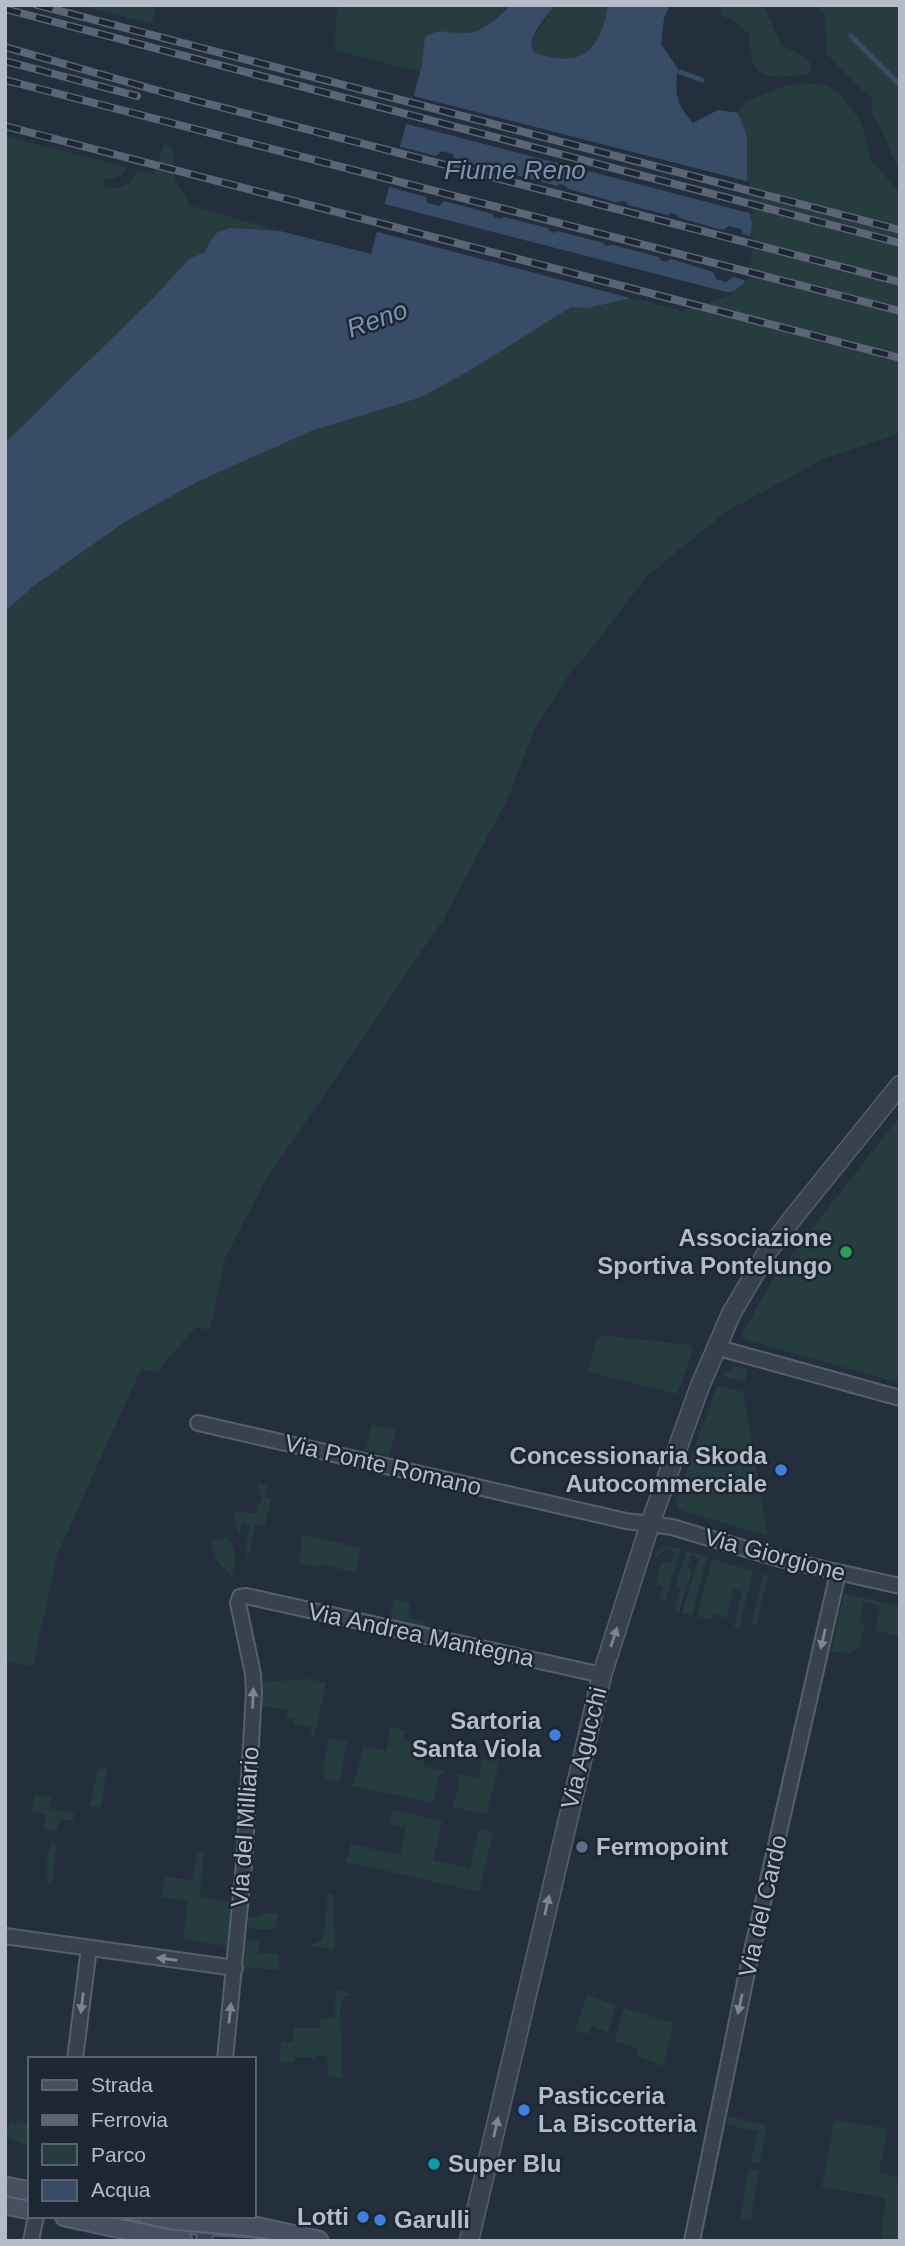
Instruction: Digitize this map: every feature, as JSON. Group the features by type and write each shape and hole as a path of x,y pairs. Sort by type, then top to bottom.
{"main road":[{"path":"5,2187 28,2192"},
{"path":"5,2204 28,2209"},
{"path":"74,2218 182,2241"},
{"path":"159,2218 206,2227 255,2227 318,2241"}],"street":[{"name":"Via Agucchi","path":"469,2241 601,1675 650,1524 715,1347 768,1251 900,1085"},
{"path":"715,1347 900,1398"},
{"name":"Via Ponte Romano","path":"198,1423 626,1521 650,1524"},
{"name":"Via Giorgione","path":"650,1524 780,1559 900,1586"},
{"name":"Via del Cardo","path":"692,2241 743,1990 838,1573"},
{"name":"Via Andrea Mantegna","path":"240,1597 246,1596 601,1675"},
{"name":"Via del Milliario","path":"225,2057 248,1791 254,1681 238,1603 240,1597"},
{"path":"5,1936 234,1968"},
{"path":"75,2057 89,1948"},
{"path":"31,2241 36,2218"}],"green space":[{"path":"80,5 157,5 152,24"},
{"path":"337,5 511,5 488,27 465,34 455,43 675,94 679,107 693,123 718,110 738,113 745,102 782,87 802,83 826,85 840,93 862,125 871,160 900,193 900,433 824,459 727,511 647,576 572,670 535,728 508,798 443,920 264,1183 225,1258 210,1330 196,1327 157,1372 141,1369 57,1555 33,1666 5,1661 5,612 32,587 125,522 197,482 311,431 422,397 517,340 422,65 420,72 334,50"},
{"path":"555,5 608,5 600,35 585,53 563,59 533,52 532,40"},
{"path":"719,5 764,5 781,45 806,57 811,69 806,75 780,77 762,74 753,61 749,34 735,21 722,16"},
{"path":"815,5 900,5 900,168 896,165 872,113 872,99 866,90 863,92 827,54 825,14"},
{"path":"5,136 126,167 125,171 115,178 104,180 105,187 111,188 129,183 138,170 154,174 166,144 172,148 175,180 188,205 280,231 230,228 211,240 205,252 189,259 155,296 5,443"},
{"name":"Associazione Sportiva Pontelungo","path":"900,1116 900,1383 745,1340 742,1334 775,1276"},
{"path":"601,1335 691,1345 693,1351 677,1394 588,1372 596,1341"},
{"path":"733,1366 748,1370 744,1382 722,1376 731,1371"},
{"path":"717,1385 743,1392 768,1536 680,1510 675,1503"},
{"path":"372,1424 396,1430 389,1455 365,1450"},
{"path":"257,1484 267,1486 265,1497 271,1499 265,1526 255,1524 247,1562 246,1546 250,1526 242,1524 240,1533 237,1531 234,1513 257,1513 257,1506 262,1499"},
{"path":"302,1534 361,1548 356,1572 321,1565 315,1568 299,1563"},
{"path":"226,1537 235,1555 232,1577 215,1559 211,1542"},
{"path":"666,1546 681,1549 665,1601 659,1599 663,1587 655,1585 662,1561 670,1563 674,1552 664,1549 657,1558 654,1557"},
{"path":"687,1551 707,1557 692,1615 682,1613 699,1558 692,1555 687,1568 692,1570 679,1612 674,1610 681,1587 676,1585"},
{"path":"712,1559 753,1571 739,1629 734,1627 742,1592 734,1589 726,1618 713,1614 711,1620 697,1616"},
{"path":"763,1574 768,1576 756,1626 752,1624"},
{"path":"844,1594 900,1606 899,1636 875,1630 880,1606 864,1602 859,1623 865,1625 859,1648 849,1653 831,1652"},
{"path":"394,1599 411,1603 408,1617 426,1622 425,1627 390,1619"},
{"path":"309,1679 326,1683 314,1737 310,1735 311,1727 294,1724 294,1719 286,1718 287,1710 261,1706 263,1682"},
{"path":"391,1727 405,1730 403,1740 427,1746 423,1766 445,1771 439,1776 433,1803 352,1786 363,1746 386,1751"},
{"path":"329,1738 347,1742 339,1783 326,1779 323,1769"},
{"path":"483,1759 499,1762 487,1815 453,1807 460,1780 457,1773 478,1778"},
{"path":"98,1768 108,1769 100,1807 90,1806"},
{"path":"35,1795 51,1798 49,1808 74,1813 73,1821 60,1819 57,1831 44,1829 46,1814 31,1811"},
{"path":"393,1810 442,1821 433,1860 470,1868 479,1829 493,1832 479,1892 346,1862 351,1844 400,1855 406,1828 389,1824"},
{"path":"52,1843 56,1845 52,1883 47,1882 47,1872"},
{"path":"199,1852 204,1852 200,1897 231,1902 230,1905 233,1906 228,1946 183,1939 188,1901 161,1897 165,1877 193,1880"},
{"path":"333,1893 335,1949 307,1946 323,1937 328,1894"},
{"path":"262,1913 278,1914 276,1927 270,1930 248,1928 248,1917 260,1916"},
{"path":"246,1940 258,1941 258,1953 279,1954 278,1970 244,1967"},
{"path":"336,1990 351,1994 344,1997 340,2005 342,2078 328,2076 327,2056 297,2057 293,2063 279,2062 281,2041 293,2042 294,2028 320,2028 320,2018 334,2018"},
{"path":"587,1995 616,2005 608,2032 592,2026 588,2034 575,2030"},
{"path":"624,2008 673,2023 664,2066 636,2056 638,2049 614,2041"},
{"path":"729,2117 767,2125 760,2163 751,2161 758,2131 727,2125"},
{"path":"18,2119 28,2123 28,2146 5,2136 10,2121 15,2124"},
{"path":"834,2120 887,2129 879,2173 900,2177 900,2240 881,2237 886,2198 822,2187"},
{"path":"748,2169 758,2171 751,2220 740,2218"}],"water":[{"name":"Fiume Reno","path":"511,5 555,5 538,27 532,39 532,46 533,52 563,59 585,53 593,45 600,35 608,5 670,5 664,18 661,44 680,72 677,73 676,89 683,111 693,123 718,110 738,113 747,136 747,200 752,224 744,283 735,290 676,310 630,298 588,308 571,307 422,397 311,431 197,482 125,522 32,587 5,612 5,443 155,296 189,259 205,252 218,232 230,228 280,231 371,254 422,65 425,37 440,32 463,33 477,30 490,24"}],"pier":[{"path":"410,95 750,182 753,214 403,123"},
{"path":"397,146 436,156 442,151 453,154 456,161 503,172 506,170 615,202 625,201 628,205 668,215 671,213 679,218 723,230 729,226 741,229 743,234 754,237 748,281 733,277 726,282 716,279 713,272 671,259 666,262 659,257 613,245 605,246 604,243 557,231 555,233 548,228 504,217 500,219 493,214 444,201 439,206 427,203 426,197 386,186"},
{"path":"382,203 734,294 682,311 630,298 374,231"}],"waterway":[{"path":"851,36 900,85"},
{"path":"680,72 702,80"}],"tram line":[{"path":"5,2196 28,2201"},
{"path":"116,2218 169,2229"},
{"path":"162,2228 279,2241"}],"railway":[{"path":"37,5 900,230"},
{"path":"5,9 900,243"},
{"path":"5,47 166,93 900,282"},
{"path":"5,61 137,96"},
{"path":"5,80 900,311"},
{"path":"5,126 900,358"}],"place":[{"name":"Associazione Sportiva Pontelungo","path":"846,1252"},
{"name":"Concessionaria Skoda Autocommerciale","path":"781,1470"},
{"name":"Sartoria Santa Viola","path":"555,1735"},
{"name":"Fermopoint","path":"582,1847"},
{"name":"Pasticceria La Biscotteria","path":"524,2110"},
{"name":"Super Blu","path":"434,2164"},
{"name":"Lotti","path":"363,2217"},
{"name":"Garulli","path":"380,2220"}],"water label":[{"name":"Reno","path":"377,319"}]}
